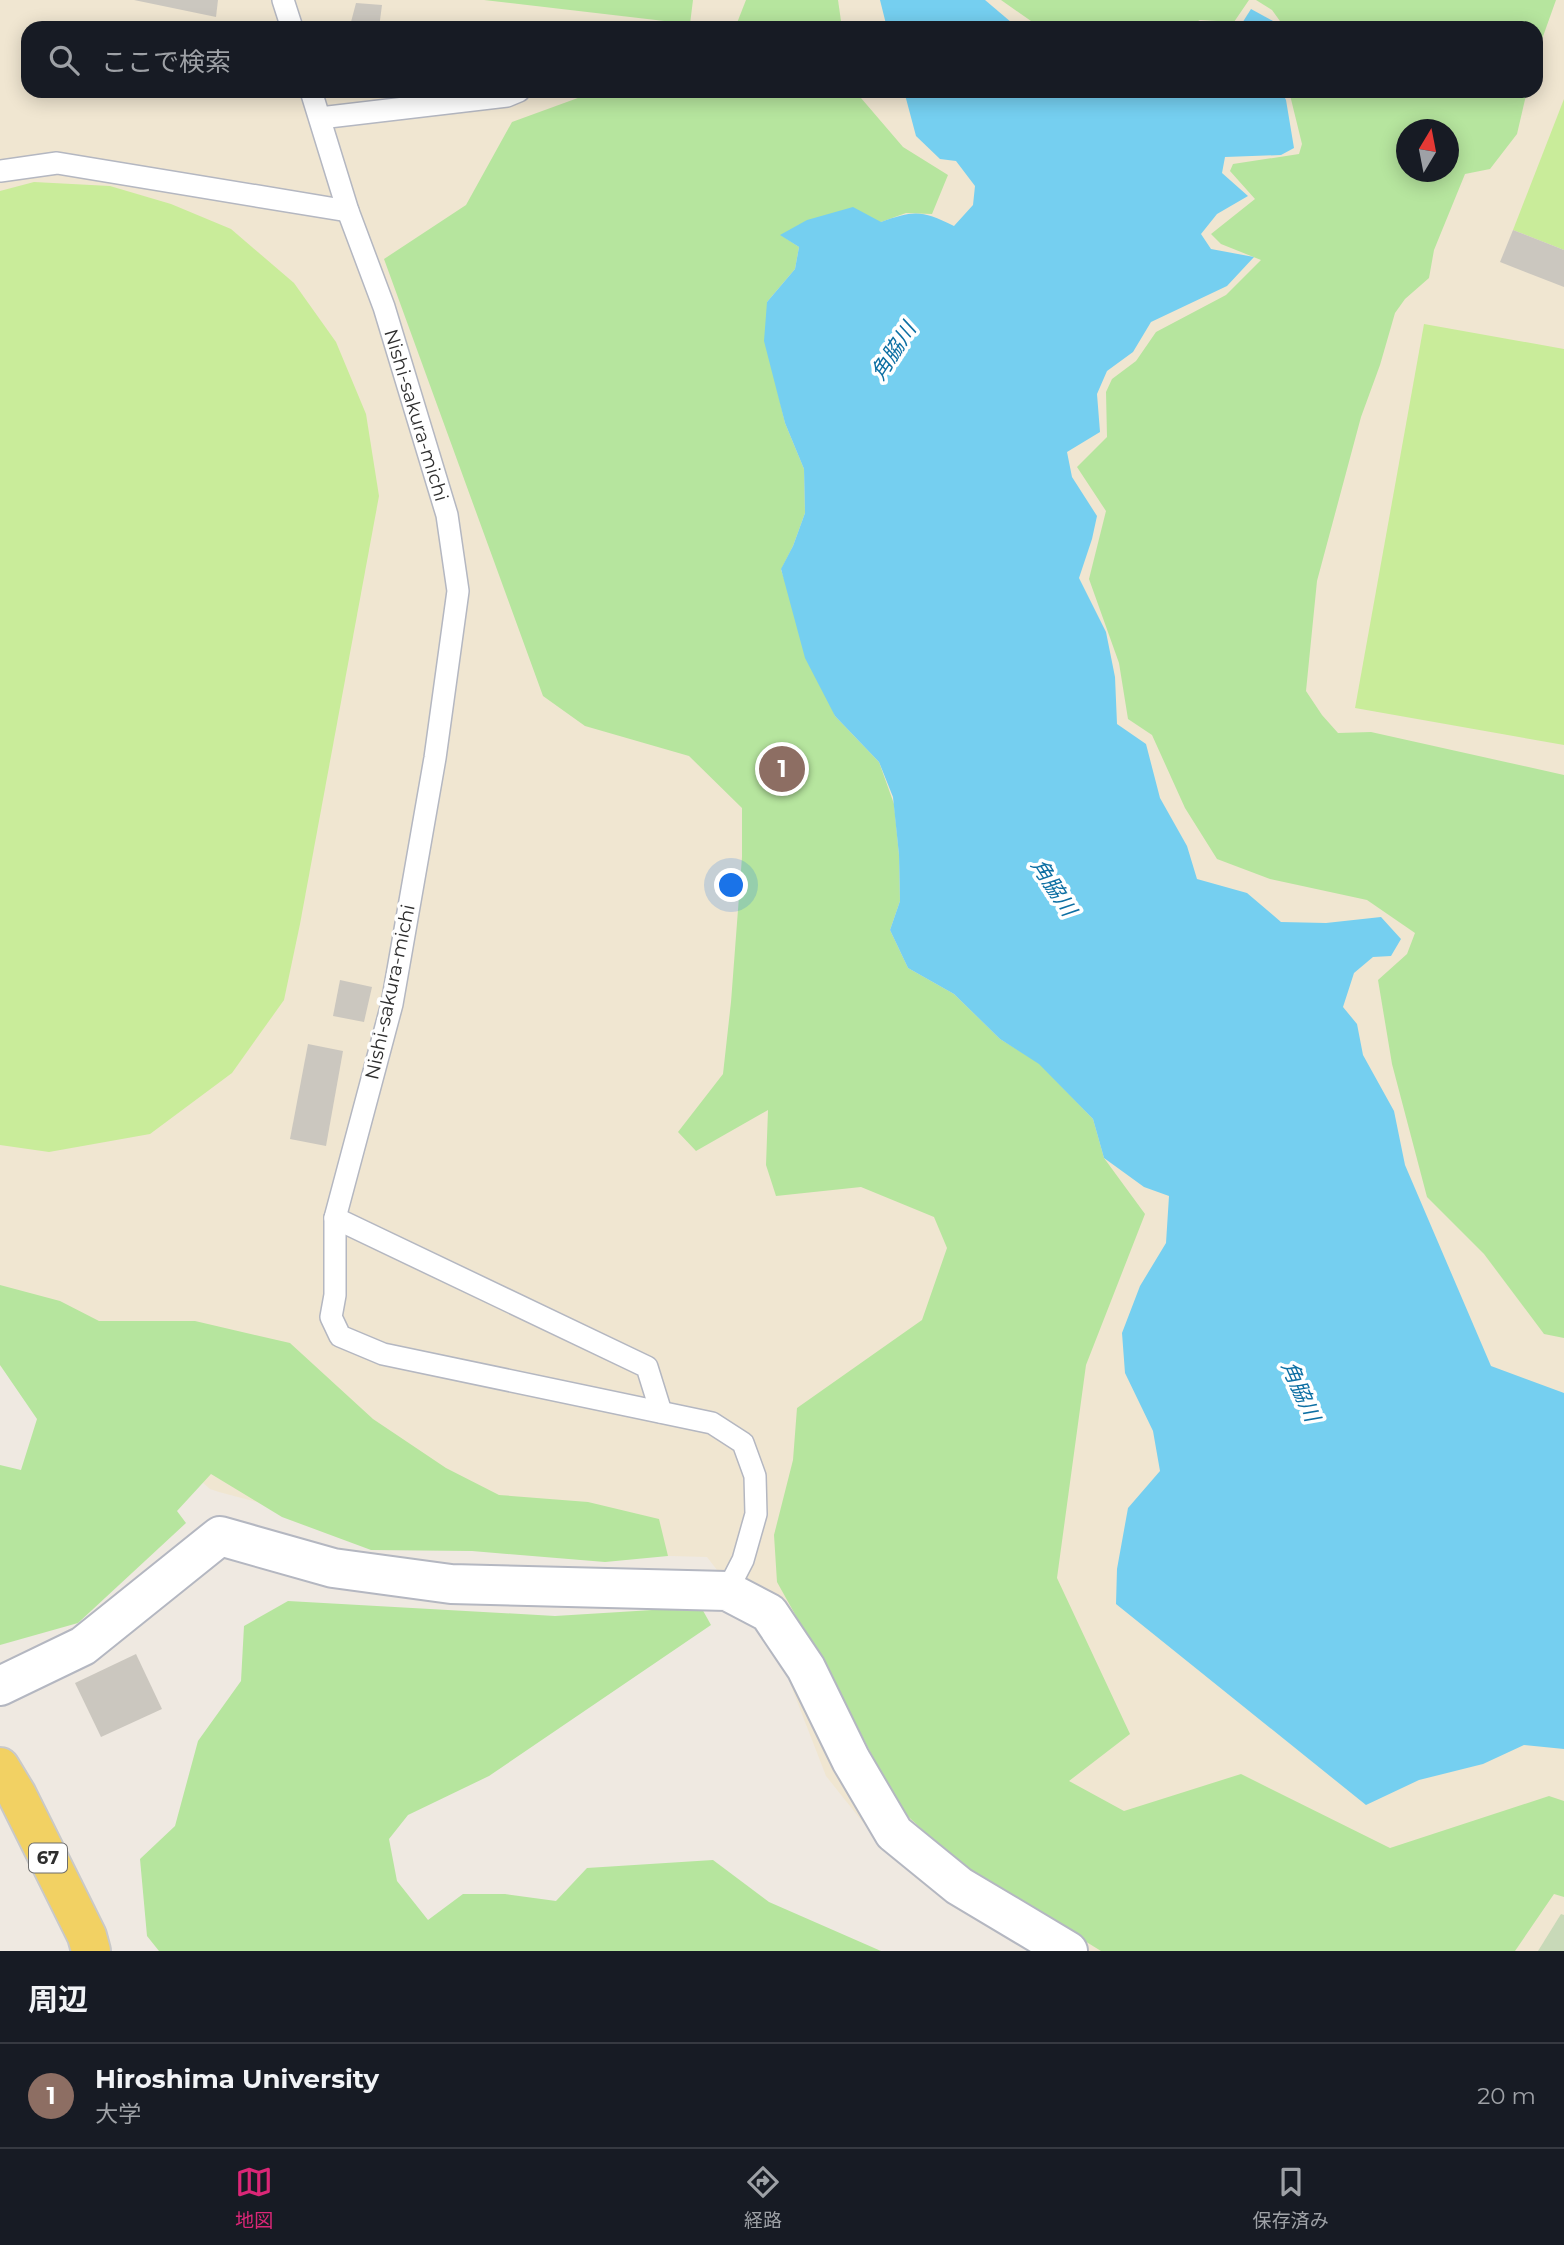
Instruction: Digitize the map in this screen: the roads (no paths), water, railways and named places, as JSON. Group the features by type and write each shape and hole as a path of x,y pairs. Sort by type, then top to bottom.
{"main road":[{"name":"67","path":"0,1767 18,1795 92,1951"}],"street":[{"path":"0,1686 83,1646 220,1536 333,1568 451,1584 727,1591 769,1613 806,1668 851,1760 894,1833 959,1886 1068,1951"}],"lane":[{"path":"284,0 290,21"},
{"name":"Nishi-sakura-michi","path":"314,98 348,212 384,307 447,515 458,591 435,758 392,1004 335,1217 335,1295 331,1317 340,1336 383,1354 712,1423 743,1443 755,1476 756,1514 743,1560 727,1591"},
{"path":"320,117 489,98"},
{"path":"0,171 57,163 348,212"},
{"path":"335,1217 647,1367 662,1412"}],"water":[{"path":"880,0 985,0 1010,21 885,21"},
{"path":"1251,9 1273,21 1243,21"},
{"name":"角脇川","path":"906,98 1286,100 1294,148 1281,155 1225,157 1222,173 1248,196 1217,214 1201,234 1211,249 1254,257 1227,286 1151,322 1133,352 1107,371 1097,394 1100,432 1067,452 1072,477 1097,516 1079,578 1106,632 1115,677 1117,724 1146,744 1160,798 1187,846 1197,879 1247,893 1281,922 1326,923 1381,917 1401,939 1391,956 1373,957 1354,973 1343,1007 1357,1024 1363,1055 1394,1111 1405,1165 1491,1366 1564,1393 1564,1749 1524,1745 1483,1764 1419,1780 1366,1805 1116,1604 1117,1569 1128,1508 1160,1471 1153,1431 1125,1373 1122,1333 1140,1286 1166,1243 1169,1196 1144,1187 1104,1158 1093,1119 1039,1064 1000,1039 954,994 908,968 890,930 900,901 893,797 879,762 835,716 805,658 781,569 805,513 804,469 785,423 764,341 767,302 795,269 799,247 780,235 807,220 853,207 881,222 902,215 918,214 934,217 954,226 973,205 975,186 956,161 940,159 916,136"}],"place":[{"name":"Hiroshima University","path":"782,769"}]}
